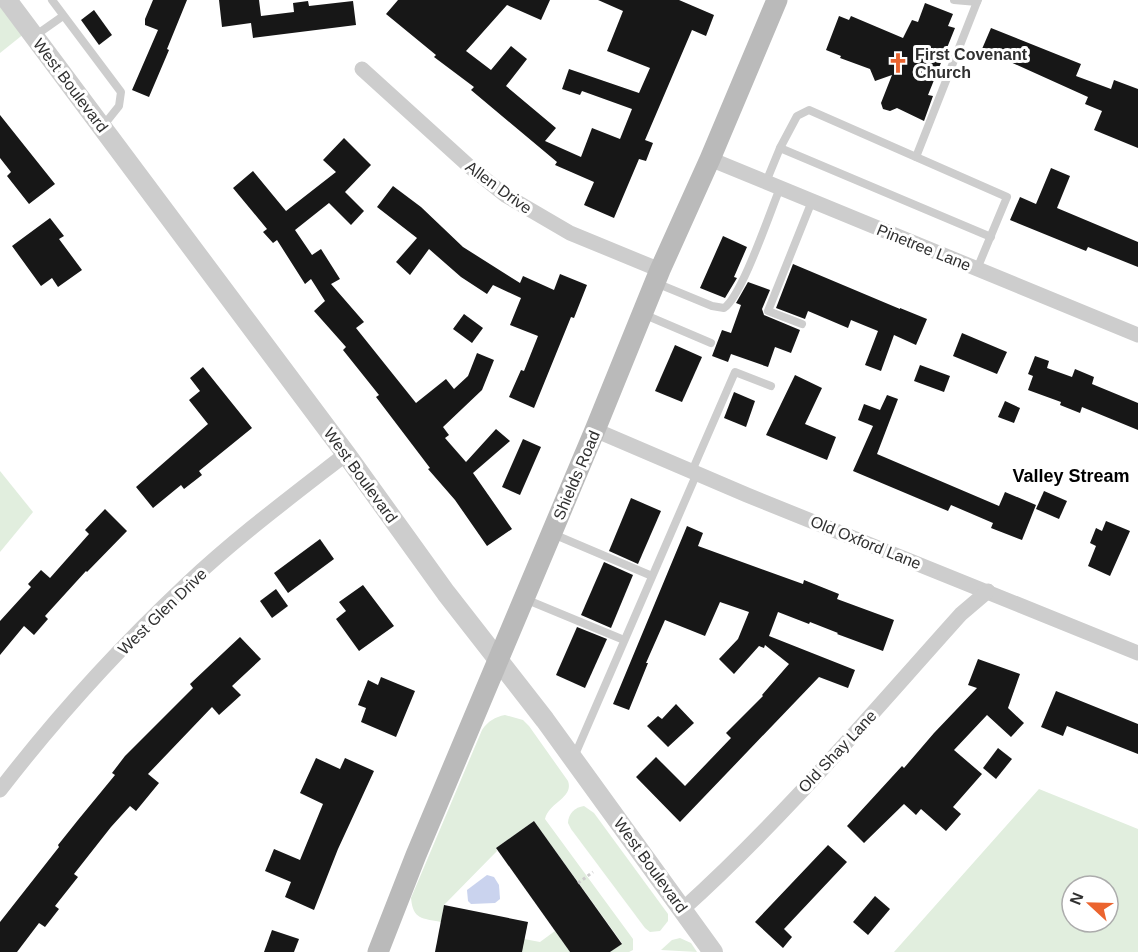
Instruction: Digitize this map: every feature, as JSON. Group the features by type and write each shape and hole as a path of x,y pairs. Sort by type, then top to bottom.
{"main road":[{"name":"Shields Road","path":"378,952 416,855 595,430 657,276 710,159 777,0"}],"street":[{"name":"West Boulevard","path":"7,0 346,454 446,593 573,758 713,952"},
{"name":"Allen Drive","path":"362,69 470,167 506,195 570,233 657,276"},
{"name":"Pinetree Lane","path":"710,159 1138,335"},
{"name":"Old Oxford Lane","path":"595,430 1137,651"},
{"name":"West Glen Drive","path":"0,790 40,738 87,684 188,584 244,534 346,454"},
{"name":"Old Shay Lane","path":"683,909 711,884 789,802 961,614 988,591"}],"lane":[{"path":"52,0 121,92 119,106 102,128"},
{"path":"916,157 978,1 954,0"},
{"path":"35,36 63,16"},
{"path":"766,182 797,116 809,110 1007,197 977,269"},
{"path":"780,148 990,237"},
{"path":"657,276 712,306 724,308 733,299 746,273 780,188"},
{"path":"802,324 768,311 812,201"},
{"path":"642,314 711,343"},
{"path":"573,758 652,576 735,372 771,386"},
{"path":"551,533 652,576"},
{"path":"524,598 624,640"}],"path":[{"path":"578,883 593,872"}],"green space":[{"path":"0,0 30,29 0,53"},
{"path":"0,471 33,512 0,552"},
{"path":"505,715 523,720 529,726 568,781 568,792 551,808 545,819 633,939 633,950 610,952 622,943 534,821 496,848 497,851 444,905 441,922 416,914 411,898 482,730 492,720"},
{"path":"1039,789 1138,829 1138,952 894,952"},
{"path":"584,806 594,813 668,914 668,921 660,931 650,932 645,928 571,829 568,820 571,814"},
{"path":"555,931 570,952 521,952 524,939 540,942"},
{"path":"680,938 691,943 697,952 661,950 672,940"}],"water":[{"path":"487,875 494,877 499,885 500,899 495,903 471,904 468,901 467,890"}],"building":[{"path":"153,0 187,0 149,97 132,90 158,30 145,25 145,19"},
{"path":"219,0 259,0 261,16 294,12 293,3 308,1 309,6 353,1 356,25 253,38 251,23 222,27"},
{"path":"398,0 550,0 541,20 507,5 466,51 491,70 511,46 527,59 506,86 556,128 545,141 581,157 592,128 620,139 632,109 582,91 580,95 562,89 569,69 639,93 650,68 607,51 623,11 598,0 679,0 714,15 706,36 692,30 645,140 653,143 646,161 639,159 614,218 584,205 594,182 555,165 557,162 471,90 474,87 434,57 436,55 386,14"},
{"name":"First Covenant Church","path":"925,3 953,14 948,26 955,28 928,95 933,96 924,121 897,108 890,111 883,109 881,103 892,75 875,81 870,69 826,50 839,16 849,20 851,16 903,38 912,20 918,22"},
{"path":"94,10 112,35 99,45 81,20"},
{"path":"991,28 1081,64 1076,76 1111,89 1114,80 1138,89 1138,148 1094,130 1102,111 1085,104 1088,97 995,55 992,62 979,56"},
{"path":"0,115 55,184 29,204 7,176 11,172 0,158"},
{"path":"344,138 371,165 345,192 364,211 351,225 329,203 295,230 312,255 321,249 340,279 331,284 364,322 356,328 416,403 446,379 454,389 468,376 477,353 494,360 482,390 443,427 449,435 445,438 466,462 496,429 510,441 473,473 512,529 487,546 455,500 428,469 430,468 376,397 379,395 343,350 346,347 314,311 325,301 311,279 305,284 277,240 273,243 263,232 267,229 233,188 253,171 286,211 336,172 323,160"},
{"path":"1051,168 1070,176 1057,208 1138,242 1138,267 1088,247 1086,251 1010,220 1020,197 1036,204"},
{"path":"393,186 421,207 463,247 520,283 523,276 554,290 560,274 587,285 574,318 571,317 534,408 509,397 521,370 524,371 538,336 510,325 521,298 493,285 487,294 461,277 429,249 410,275 396,262 417,238 377,207"},
{"path":"50,218 64,236 59,239 82,270 58,287 52,278 41,286 12,246"},
{"path":"723,236 747,247 734,277 737,278 725,298 700,288"},
{"path":"793,264 927,319 916,345 894,335 881,371 865,365 878,331 851,320 848,328 808,311 805,319 776,308"},
{"path":"748,282 770,290 762,309 764,315 800,330 791,353 775,347 768,367 731,354 728,362 712,356 722,330 731,333 741,305 736,303"},
{"path":"464,314 483,328 472,343 453,329"},
{"path":"962,333 1007,352 997,374 953,356"},
{"path":"675,345 702,357 682,402 655,391"},
{"path":"1035,356 1049,361 1047,368 1072,377 1075,369 1094,377 1092,384 1138,403 1138,430 1082,407 1080,413 1060,405 1061,402 1028,390 1033,376 1028,374"},
{"path":"920,365 950,376 944,392 914,381"},
{"path":"203,367 252,428 199,471 202,475 184,489 181,485 153,508 136,487 208,424 189,400 200,391 190,378"},
{"path":"795,375 822,388 805,424 836,437 827,460 766,435"},
{"path":"734,392 755,401 746,427 724,418"},
{"path":"887,395 898,399 877,454 999,506 1005,492 1036,505 1022,540 991,528 993,523 951,505 948,511 853,471 873,426 858,420 864,404 880,410"},
{"path":"1005,401 1020,408 1014,423 998,417"},
{"path":"523,439 541,447 520,495 502,487"},
{"path":"1044,491 1067,501 1059,519 1036,509"},
{"path":"631,498 661,511 638,564 609,551"},
{"path":"105,509 127,531 45,616 48,619 34,635 24,626 0,655 0,621 31,587 28,584 41,570 50,578 89,534 85,530"},
{"path":"1106,521 1130,531 1110,576 1088,566 1096,546 1090,543 1096,528 1102,531"},
{"path":"687,526 703,533 698,546 803,584 804,580 839,594 837,599 894,620 883,651 778,612 769,636 855,670 848,688 819,677 680,822 636,777 656,757 685,786 731,738 726,733 763,696 789,664 765,645 764,648 759,646 734,674 719,659 738,639 749,612 720,602 705,636 665,620 629,710 613,704"},
{"path":"320,539 334,559 288,593 274,573"},
{"path":"604,562 633,575 611,628 581,615"},
{"path":"363,585 394,626 359,651 336,619 346,611 339,602"},
{"path":"276,589 288,606 272,618 260,601"},
{"path":"577,627 607,639 585,688 556,675"},
{"path":"240,637 261,659 232,686 241,695 219,715 212,707 148,774 159,783 136,811 130,806 111,827 74,874 78,877 55,906 59,909 45,927 39,923 17,952 0,952 0,922 115,775 112,773 125,756 193,688 190,684"},
{"path":"978,659 1020,674 1008,708 1024,723 1011,737 987,715 954,750 982,774 953,807 961,814 946,831 921,809 916,815 904,804 864,843 847,826 977,688 968,685"},
{"path":"381,677 415,691 396,737 361,722 366,708 358,705 368,680 378,685"},
{"path":"1056,691 1138,724 1138,754 1067,726 1063,736 1041,727"},
{"path":"676,704 694,723 668,747 647,726 658,716 662,719"},
{"path":"998,748 1012,759 996,779 983,768"},
{"path":"316,758 340,769 345,758 374,771 338,849 314,910 285,897 291,882 265,871 274,849 300,860 323,804 300,793"},
{"path":"534,821 622,944 610,952 570,952 496,848"},
{"path":"828,845 847,862 784,929 792,937 783,948 755,922"},
{"path":"875,896 890,909 868,935 853,922"},
{"path":"444,905 528,922 522,952 435,952"},
{"path":"272,930 299,939 294,952 264,952"}],"place":[{"name":"First Covenant Church","path":"898,63"}],"district":[{"name":"Valley Stream","path":"1071,476"}]}
